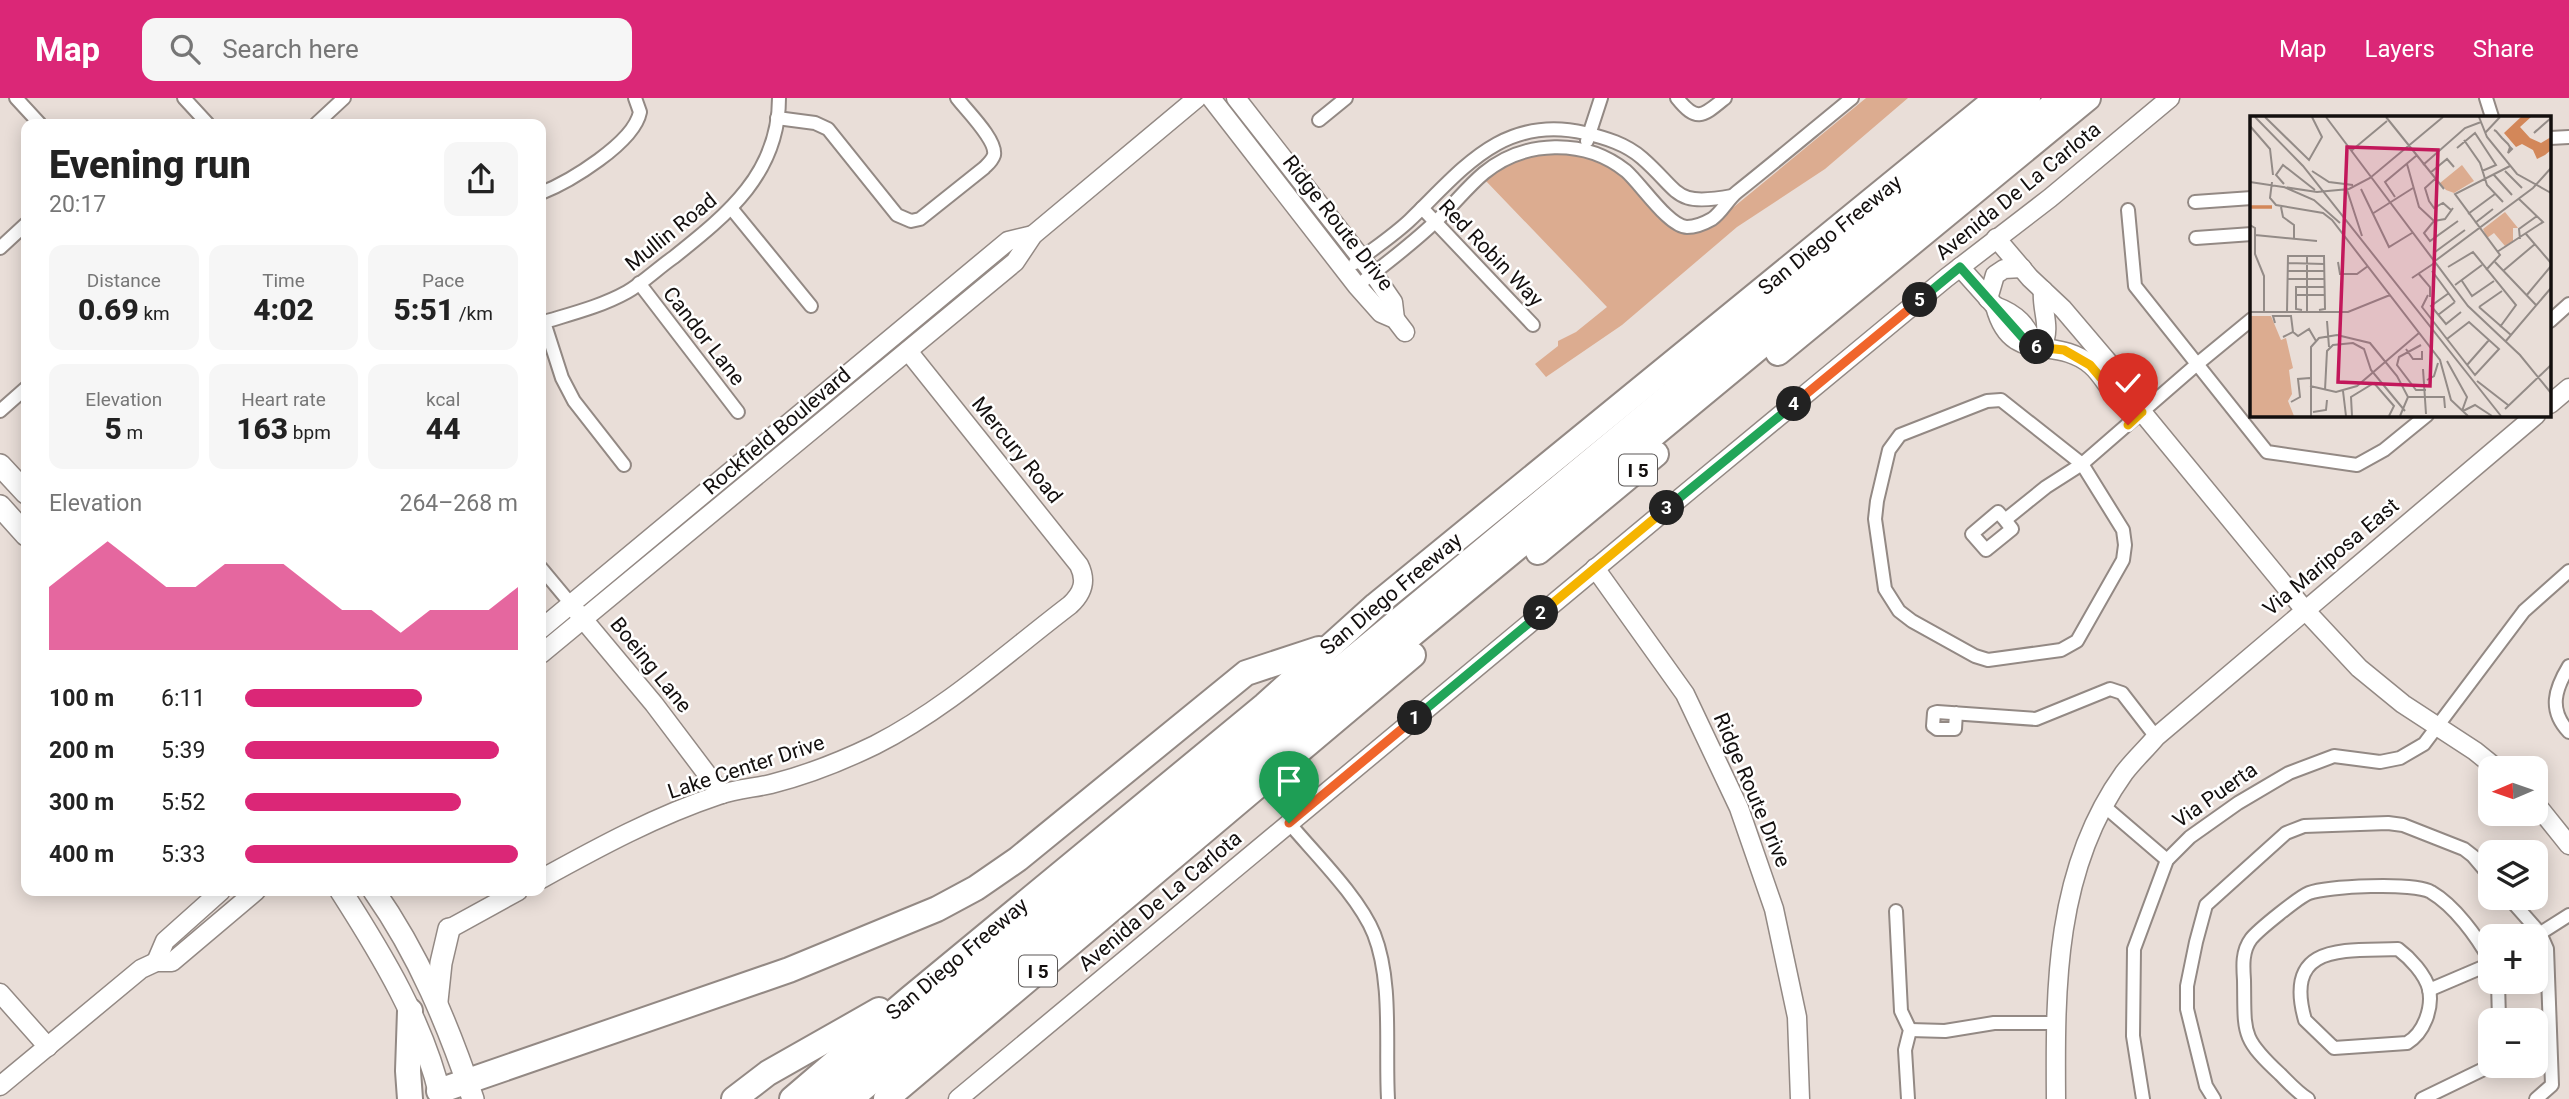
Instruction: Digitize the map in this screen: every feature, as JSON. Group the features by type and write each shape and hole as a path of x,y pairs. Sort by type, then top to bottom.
{"highway":[{"name":"San Diego Freeway","path":"792,1099 1265,705 1329,645 1997,98"},
{"path":"822,1099 2028,98"},
{"path":"850,1099 2061,98"},
{"name":"I 5","path":"886,1099 1428,642 2088,98"},
{"path":"440,1095 470,1090 789,970 937,909 976,888 1018,859 1246,673 1329,645"},
{"path":"734,1099 768,1073 931,981"},
{"path":"410,1011 410,1099"}],"main road":[{"name":"Rockfield Boulevard","path":"546,650 1015,262 1033,234 1197,98"},
{"name":"Ridge Route Drive","path":"1211,98 1357,286 1381,313 1400,325 1393,302 1373,273 1236,98"},
{"name":"Avenida De La Carlota","path":"958,1099 1595,568 2170,98"},
{"name":"Rockfield Boulevard","path":"546,625 1007,241 1033,234"},
{"path":"1997,238 2022,268 2063,309 2137,396 2142,412 2304,609 2359,668 2403,704 2479,756"},
{"path":"1960,267 1992,303 1999,322 2022,345 2064,350 2090,365 2124,405 2142,412"},
{"path":"1992,303 1995,275 2004,269 2022,268"},
{"path":"2039,347 2048,335 2042,306 2043,290"},
{"path":"908,325 908,351"},
{"name":"Mercury Road","path":"908,351 1079,565 1084,580"},
{"path":"2552,402 2569,388"},
{"name":"Via Mariposa East","path":"2056,1099 2055,1023 2063,925 2076,869 2104,806 2125,772 2156,737 2535,416"},
{"path":"0,465 21,488"},
{"path":"0,506 21,529"},
{"name":"Ridge Route Drive","path":"1595,568 1685,694 1739,808 1774,909 1797,1017 1800,1099"},
{"name":"Lake Center Drive","path":"546,875 627,832 722,794 818,771 906,728 936,709 1070,605 1079,595 1084,580"},
{"name":"Boeing Lane","path":"571,604 654,704 722,794"},
{"path":"2548,819 2569,845"},
{"path":"156,961 165,941 215,896"},
{"path":"0,1086 141,969 156,961 172,962 250,896"},
{"path":"344,896 377,947 410,1011 440,1095"},
{"path":"377,896 410,945 437,1003 470,1090"},
{"path":"437,1003 441,963 449,929 509,896"},
{"path":"0,993 48,1046"}],"street":[{"path":"16,98 35,119"},
{"path":"184,98 203,119"},
{"path":"321,119 344,98"},
{"path":"546,191 601,158 634,126 640,112 635,98"},
{"name":"Mullin Road","path":"546,322 597,306 629,291 731,208 756,180 772,144 779,98"},
{"path":"777,118 815,123 828,129 897,215 911,221 920,219 984,168 995,153 992,142 957,98"},
{"path":"1319,120 1346,98"},
{"path":"1585,150 1601,98"},
{"path":"1677,98 1689,112 1697,115 1705,114 1725,98"},
{"path":"1357,286 1435,222 1485,172 1519,154 1545,148 1572,147 1597,154 1624,170 1643,187 1670,219 1684,228 1696,226 1714,218 1732,196 1852,98"},
{"path":"2486,98 2492,116"},
{"path":"1345,271 1407,223 1478,154 1500,141 1549,128 1569,129 1620,143 1640,156 1675,192 1689,198 1707,201 1732,196"},
{"path":"2195,202 2250,198"},
{"path":"731,208 811,306"},
{"name":"Red Robin Way","path":"1422,208 1533,325"},
{"path":"2128,210 2135,286 2267,452 2357,466 2384,450 2426,416"},
{"path":"0,247 21,228"},
{"path":"2196,238 2250,234"},
{"name":"Candor Lane","path":"639,284 738,412"},
{"path":"2552,319 2569,304"},
{"path":"2005,520 2046,487 2082,464 2250,321"},
{"path":"546,334 562,378 574,401 624,465"},
{"path":"0,411 21,392"},
{"path":"2001,400 2082,464 2123,530 2125,545 2123,560 2077,641 2061,650 1988,660 1975,656 1899,611 1885,589 1875,519 1889,450 1900,435 1987,401 2001,400"},
{"name":"Via Puerta","path":"2143,1099 2133,1036 2134,949 2167,860 2190,837 2213,820 2289,773 2334,756 2380,762 2400,758 2424,744 2524,611 2569,571"},
{"name":"Boeing Lane","path":"546,574 571,604"},
{"path":"2569,666 2557,685 2555,707 2569,732"},
{"path":"1956,713 2036,719 2110,689 2122,693 2156,737"},
{"path":"2104,806 2167,860"},
{"path":"1289,823 1357,905 1376,940 1383,968 1388,1099"},
{"path":"2214,1099 2206,1086 2187,1009 2187,986 2196,942 2206,905 2286,832 2305,826 2388,823 2403,825 2464,849 2478,862"},
{"path":"2308,1099 2256,1053 2248,1040 2245,1028 2243,959 2249,941 2256,933 2307,893 2322,889 2411,886 2431,891 2471,929 2478,941"},
{"path":"2518,910 2529,924"},
{"path":"1896,911 1901,1011 1910,1030 1905,1050 1908,1099"},
{"path":"2548,929 2569,915"},
{"path":"2398,949 2424,978 2429,990 2428,1015 2414,1039 2397,1045 2342,1049 2329,1044 2305,1020 2301,980 2309,965 2327,953 2398,949"},
{"path":"2429,990 2478,968"},
{"path":"2536,1099 2552,1085 2548,968"},
{"path":"1910,1030 1944,1031 1994,1023 2055,1023"},
{"path":"2423,1099 2478,1072"}],"shaded area":[{"path":"1866,98 1908,98 1825,169 1737,227 1622,325 1546,377 1535,364 1558,346 1558,341 1576,332 1607,307 1485,180 1527,157 1555,153 1581,155 1605,165 1627,179 1669,225 1683,233 1703,229 1735,206"}],"route":[{"path":"1289,823 1960,267 2028,342 2035,346 2064,350 2090,365 2124,405 2142,412 2128,425"}]}
